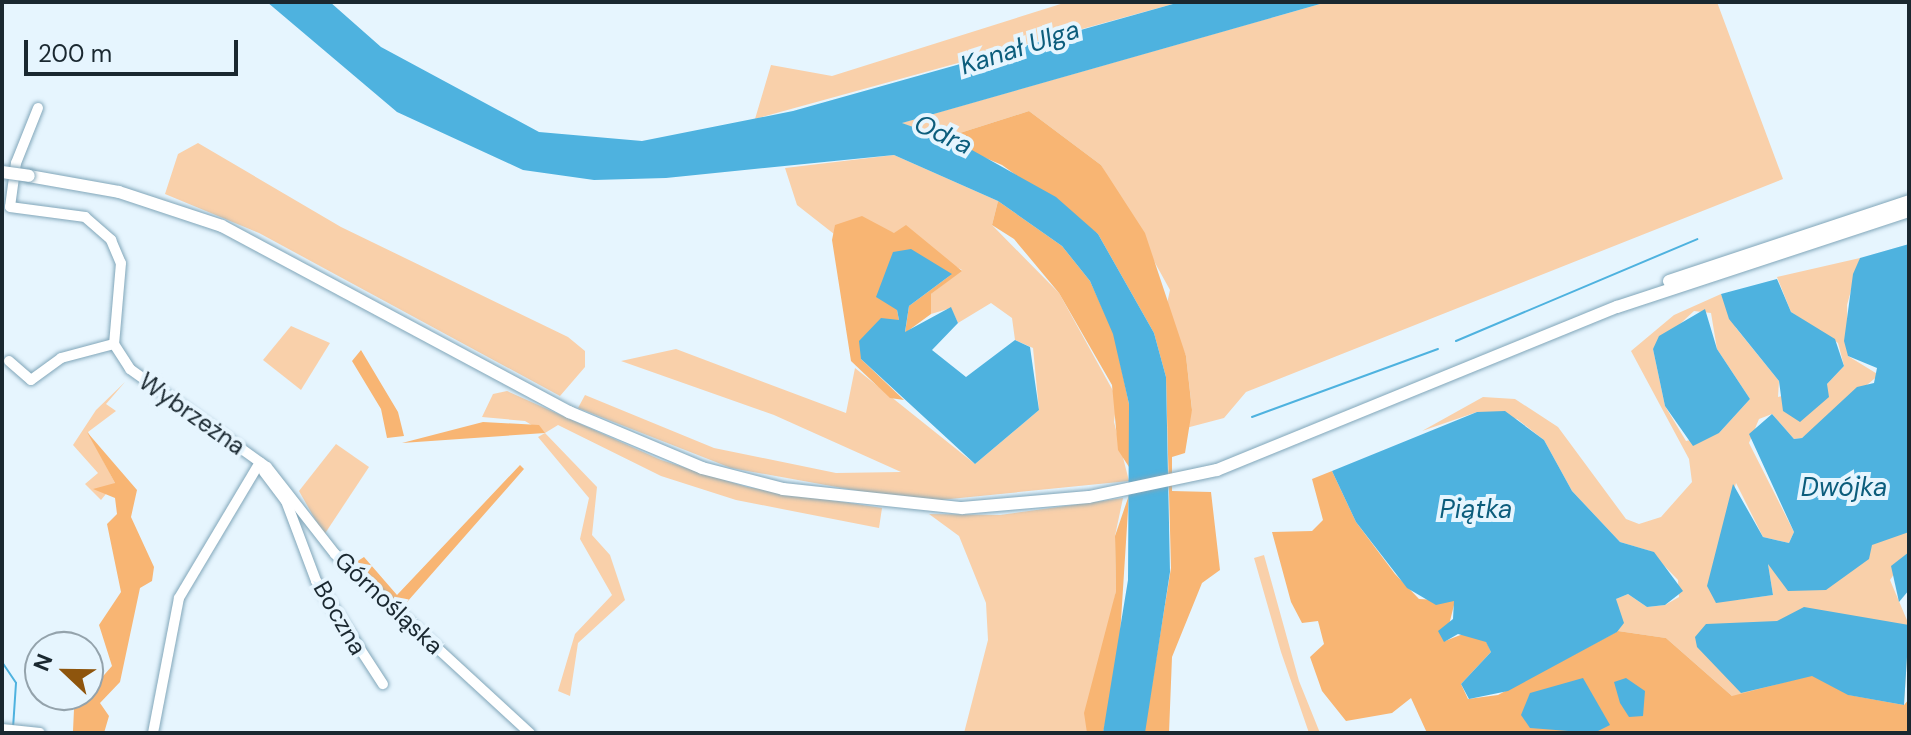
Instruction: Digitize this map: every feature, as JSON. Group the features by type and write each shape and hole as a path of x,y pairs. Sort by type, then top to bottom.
{"main road":[{"path":"2,172 119,192 222,226 569,412 743,480 884,503 962,508 1089,497 1174,482 1278,448 1617,307 1696,270 1909,201"},
{"path":"1617,307 1909,211"}],"street":[{"path":"9,361 31,380 61,358 114,344 121,263 111,240 85,217 6,207 16,163 38,108"},
{"name":"Wybrzeżna","path":"114,344 138,377 260,462"},
{"path":"153,733 179,598 260,462"},
{"name":"Boczna","path":"260,462 286,501 316,581 383,684"},
{"name":"Górnośląska","path":"260,462 335,554 530,733"},
{"path":"4,729 40,733"}],"shaded area":[{"path":"1067,2 1180,2 755,119 771,65 832,76"},
{"path":"1327,2 1717,2 1783,179 1246,392 1224,418 1186,428 1192,409 1186,356 1166,308 1170,290 1101,165 1029,111 941,139 901,123"},
{"path":"1029,111 1101,165 1145,233 1186,356 1192,410 1185,453 1172,457 1172,491 1211,492 1220,570 1202,583 1172,657 1169,733 1144,733 1171,568 1166,377 1154,333 1098,234 1002,165 941,139"},
{"path":"198,143 341,227 568,337 585,351 585,367 560,396 259,233 165,194 178,154"},
{"path":"894,155 998,201 992,225 1059,293 1117,398 1114,422 1129,481 940,500 881,495 731,468 578,408 585,395 714,448 836,473 901,472 774,415 621,361 676,349 846,413 855,368 975,464 1039,410 1033,348 1015,340 1012,318 991,303 958,323 951,308 931,314 931,294 962,270 894,233 836,225 834,234 797,205 785,168"},
{"path":"998,201 1062,246 1090,281 1114,334 1129,404 1129,467 1118,450 1112,385 1059,293 1014,239 992,225"},
{"path":"862,216 894,233 906,225 962,271 931,294 931,314 905,333 909,306 952,274 897,310 899,320 861,359 904,400 890,398 851,361 832,240 835,225"},
{"path":"1860,258 1847,305 1848,356 1879,375 1802,438 1794,439 1772,414 1759,419 1749,443 1794,532 1789,543 1763,537 1736,483 1710,578 1736,600 1773,595 1768,564 1909,532 1909,552 1890,580 1909,625 1904,705 1849,695 1732,696 1666,638 1618,631 1616,599 1628,594 1647,607 1665,605 1679,597 1678,580 1650,551 1620,542 1572,491 1544,440 1517,419 1477,412 1422,431 1483,397 1515,399 1558,427 1626,519 1639,524 1661,517 1692,482 1689,459 1631,351 1674,315 1721,294 1736,328 1779,381 1778,397 1827,384 1844,366 1838,343 1791,312 1777,277","holes":["1694,311 1711,313 1717,349 1750,399 1719,433 1686,441 1665,406 1653,349"]},
{"path":"291,326 330,343 301,390 263,360"},
{"path":"361,350 398,412 404,436 387,438 381,409 352,361"},
{"path":"125,382 106,404 116,411 88,432 115,483 101,500 85,484 98,473 73,445 96,410"},
{"path":"507,391 661,460 747,487 882,508 879,528 736,500 661,476 558,425 545,433 525,421 482,417 493,394"},
{"path":"483,422 539,425 545,433 402,443"},
{"path":"87,432 137,490 131,517 154,567 152,581 140,588 120,682 104,699 104,675 112,666 104,631 99,625 121,592 107,524 117,514 115,498 93,489 115,483"},
{"path":"545,433 597,487 592,535 610,555 625,600 578,643 570,696 558,691 575,634 612,595 580,539 589,498 538,437"},
{"path":"336,444 369,467 324,535 299,491"},
{"path":"520,465 524,469 400,610 350,566 364,557 397,595"},
{"path":"1332,471 1356,522 1395,574 1419,599 1455,601 1445,641 1463,634 1486,641 1491,652 1461,684 1468,699 1498,695 1618,631 1666,638 1732,696 1812,675 1849,695 1904,705 1909,699 1909,733 1427,733 1411,698 1392,713 1346,721 1322,691 1310,657 1324,644 1318,621 1302,623 1291,602 1272,532 1312,531 1323,520 1312,479"},
{"path":"1129,495 1118,667 1103,733 1087,733 1084,713 1116,591 1115,536"},
{"path":"1123,498 1115,536 1116,591 1087,733 964,733 988,640 986,603 959,536 929,514 1000,515"},
{"path":"1264,555 1299,681 1320,733 1309,733 1281,652 1254,558"},
{"path":"104,709 109,716 104,733 73,731 74,711"}],"water":[{"name":"Kanał Ulga","path":"267,2 330,2 381,47 539,132 642,141 793,111 1180,2 1327,2 902,123 963,145 1056,197 1098,234 1154,333 1166,377 1170,572 1145,733 1103,733 1128,580 1129,404 1113,334 1090,281 1062,246 998,201 894,155 666,178 594,180 523,170 397,112"},
{"name":"Dwójka","path":"1909,244 1909,532 1872,545 1869,559 1826,590 1788,591 1768,564 1773,595 1716,603 1707,586 1733,484 1763,537 1789,543 1794,532 1749,434 1772,414 1794,439 1802,438 1857,387 1874,383 1877,368 1848,356 1844,341 1853,274 1860,258"},
{"path":"911,249 952,274 909,306 905,332 951,307 958,323 932,350 966,377 1015,340 1030,347 1039,410 975,464 861,359 859,341 881,318 899,320 897,310 876,297 893,252"},
{"path":"1777,279 1791,312 1835,339 1844,366 1827,384 1829,397 1800,422 1783,411 1779,381 1729,319 1721,294"},
{"path":"1705,309 1717,349 1750,399 1719,433 1693,446 1665,406 1653,349 1659,336"},
{"name":"Piątka","path":"1505,411 1544,440 1572,491 1620,542 1654,552 1683,591 1665,605 1647,607 1628,594 1616,599 1624,623 1617,632 1508,691 1469,699 1461,684 1491,652 1486,642 1458,634 1444,642 1438,631 1453,619 1454,601 1436,605 1407,588 1356,522 1332,471 1477,412"},
{"path":"1909,552 1909,590 1899,602 1891,566"},
{"path":"1804,607 1909,625 1904,705 1848,695 1812,676 1741,693 1697,647 1695,637 1706,624 1777,621"},
{"path":"1583,678 1610,725 1594,733 1530,728 1521,715 1530,693"},
{"path":"1626,678 1645,691 1643,716 1629,717 1620,703 1614,682"}],"waterway":[{"path":"1456,341 1697,239"},
{"path":"1252,417 1438,349"},
{"path":"2,662 16,683 13,728"}],"water label":[{"name":"Odra","path":"943,135"}]}
